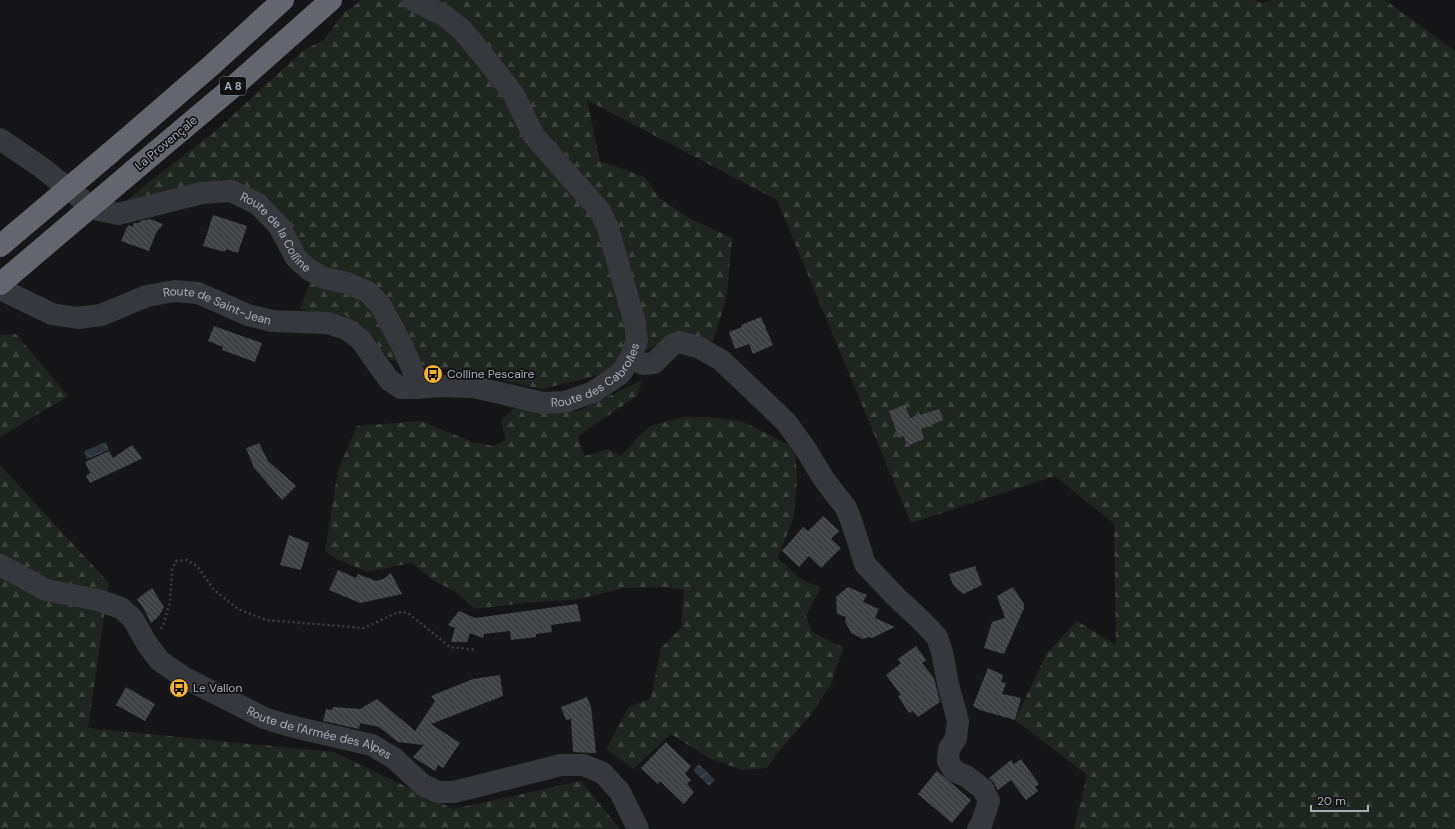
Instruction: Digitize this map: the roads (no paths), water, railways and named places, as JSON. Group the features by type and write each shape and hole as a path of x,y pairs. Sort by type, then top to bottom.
{"highway":[{"name":"A 8","path":"0,246 110,154 213,64 283,0"},
{"name":"La Provençale","path":"0,284 234,86 331,0"}],"street":[{"name":"Route des Cabrolles","path":"413,0 445,16 463,31 514,96 534,136 600,211 608,228 635,324 637,339 631,358 620,374 593,392 565,402 543,403 474,387 439,386 416,388"},
{"name":"Route de la Colline","path":"0,139 41,167 94,209 118,214 202,193 231,191 258,204 279,226 296,258 308,269 324,278 347,283 368,292 381,306 402,344 414,373 416,388"},
{"name":"Route de Saint-Jean","path":"0,289 52,314 78,318 101,315 147,296 175,291 198,293 248,315 272,321 328,323 346,329 360,339 389,380 401,388 416,388"},
{"path":"631,358 643,364 654,363 672,344 679,342 698,347 721,360 786,422 805,448 823,478 846,508 865,564 894,596 922,621 937,637 942,652 948,684 958,721 956,738 949,749 948,761 954,770 966,776 983,789 989,801 996,805 990,824 990,829"},
{"name":"Route de l'Armée des Alpes","path":"0,565 46,590 98,600 121,608 133,619 147,644 160,661 185,678 257,715 290,726 372,745 395,759 423,785 438,792 454,792 561,765 583,765 603,773 620,792 638,829"},
{"path":"978,829 981,825 989,801"}],"water":[{"path":"106,442 109,450 87,459 84,451"},
{"path":"699,764 715,780 709,786 693,770"}],"place":[{"name":"Colline Pescaïre","path":"433,374"},
{"name":"Le Vallon","path":"179,688"}]}
